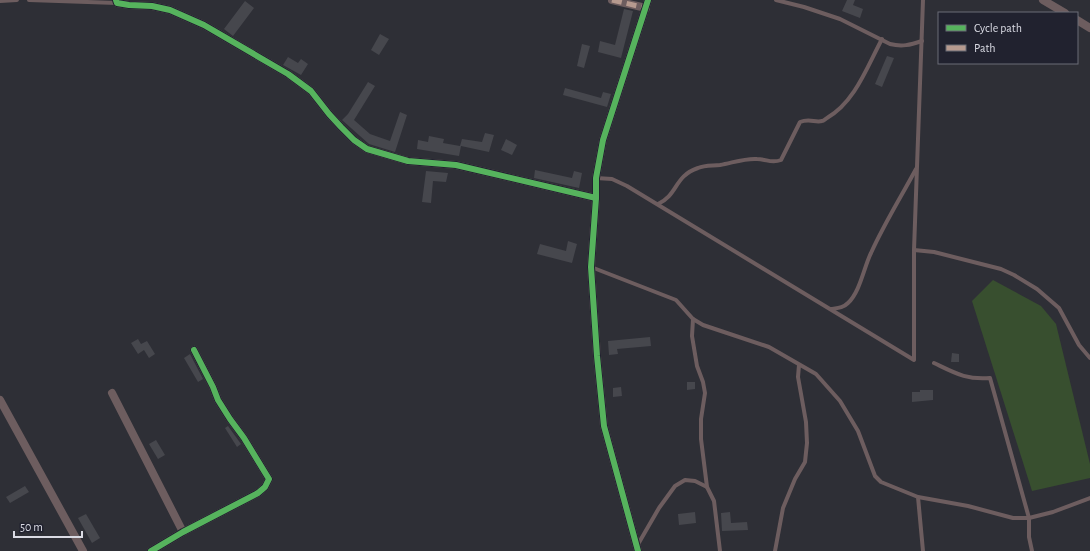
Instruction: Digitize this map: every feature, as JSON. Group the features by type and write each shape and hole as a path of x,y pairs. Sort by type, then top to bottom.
{"street":[{"path":"612,0 647,4 603,140 596,178 591,267 597,356 604,426 637,549"},
{"path":"1043,0 1063,12"},
{"path":"116,1 129,5 152,6 170,10 204,25 288,74 311,91 341,127 354,140 368,149 408,161 456,165 596,198"},
{"path":"1078,21 1090,28"},
{"path":"150,551 258,493 265,487 269,479 244,438 218,400 213,386 194,350"},
{"path":"112,393 183,532"},
{"path":"0,400 83,551"}],"lane":[{"path":"0,1 17,0"},
{"path":"29,0 116,1"},
{"path":"776,0 804,7 840,19 897,46 909,46 922,41"},
{"path":"596,178 612,179 627,186 914,360 914,250 923,0"},
{"path":"658,204 668,198 681,178 688,172 700,167 757,158 775,162 781,160 800,122 806,120 821,122 836,112 846,102 853,93 882,39"},
{"path":"831,309 842,308 855,294 870,254 917,168"},
{"path":"914,250 934,252 1001,269 1037,289 1059,308 1079,345 1090,358"},
{"path":"591,267 676,300 693,319 704,325 769,347 816,374 840,402 858,431 875,476 882,482 918,497 968,506 1013,518 1029,518 1053,512 1090,498"},
{"path":"693,319 692,336 694,351 705,393 701,419 701,439 707,487 714,501 720,551"},
{"path":"934,363 963,376 977,379 990,378 1029,518 1032,551"},
{"path":"775,551 783,508 795,479 805,462 807,443 806,422 798,377 800,365"},
{"path":"637,549 659,508 675,486 686,480 695,481 707,487"},
{"path":"918,497 923,551"}],"green space":[{"path":"993,280 1041,306 1056,324 1090,464 1090,478 1032,491 972,301"}],"building":[{"path":"847,0 855,0 853,5 863,9 860,18 842,11"},
{"path":"245,1 254,8 233,36 224,29"},
{"path":"624,9 633,11 621,58 598,52 600,41 615,45"},
{"path":"380,34 389,39 379,55 371,50"},
{"path":"582,44 590,46 584,68 577,66"},
{"path":"887,56 894,58 882,87 875,84"},
{"path":"288,57 298,63 301,59 308,64 301,75 283,65"},
{"path":"368,82 375,86 354,120 370,134 390,141 400,112 407,115 395,152 369,144 342,120 348,114"},
{"path":"565,88 601,98 603,92 611,94 607,107 563,95"},
{"path":"485,133 494,135 489,152 461,146 459,156 417,149 418,140 428,142 429,136 444,139 443,143 460,146 462,139 482,142"},
{"path":"506,139 517,145 512,155 501,150"},
{"path":"535,170 572,178 574,171 582,173 579,188 534,178"},
{"path":"426,171 448,173 446,182 433,181 431,203 422,202"},
{"path":"568,241 577,244 572,263 537,254 540,244 566,251"},
{"path":"650,337 651,346 617,349 618,354 609,355 608,341"},
{"path":"138,339 141,344 147,341 155,354 149,358 144,350 138,354 131,343"},
{"path":"952,353 959,354 959,362 951,362"},
{"path":"190,354 203,379 198,382 184,358"},
{"path":"687,382 695,382 695,389 687,390"},
{"path":"621,387 622,396 613,397 613,388"},
{"path":"920,390 933,390 933,400 912,402 912,392 920,392"},
{"path":"228,426 241,444 237,447 225,428"},
{"path":"156,440 165,455 158,459 149,444"},
{"path":"25,486 29,492 10,503 6,497"},
{"path":"695,512 696,523 679,525 678,514"},
{"path":"730,512 731,523 747,522 748,530 722,531 721,513"},
{"path":"86,514 100,538 92,543 78,518"}],"marked path":[{"path":"612,0 646,8"}],"cycle path":[{"path":"116,0 117,3 152,6 170,10 204,25 288,74 311,91 341,127 354,140 367,149 408,161 456,165 596,198"},
{"path":"638,551 604,426 597,356 591,267 596,178 603,140 648,0"},
{"path":"151,551 183,532 258,493 265,487 269,479 244,438 218,400 194,350"}]}
